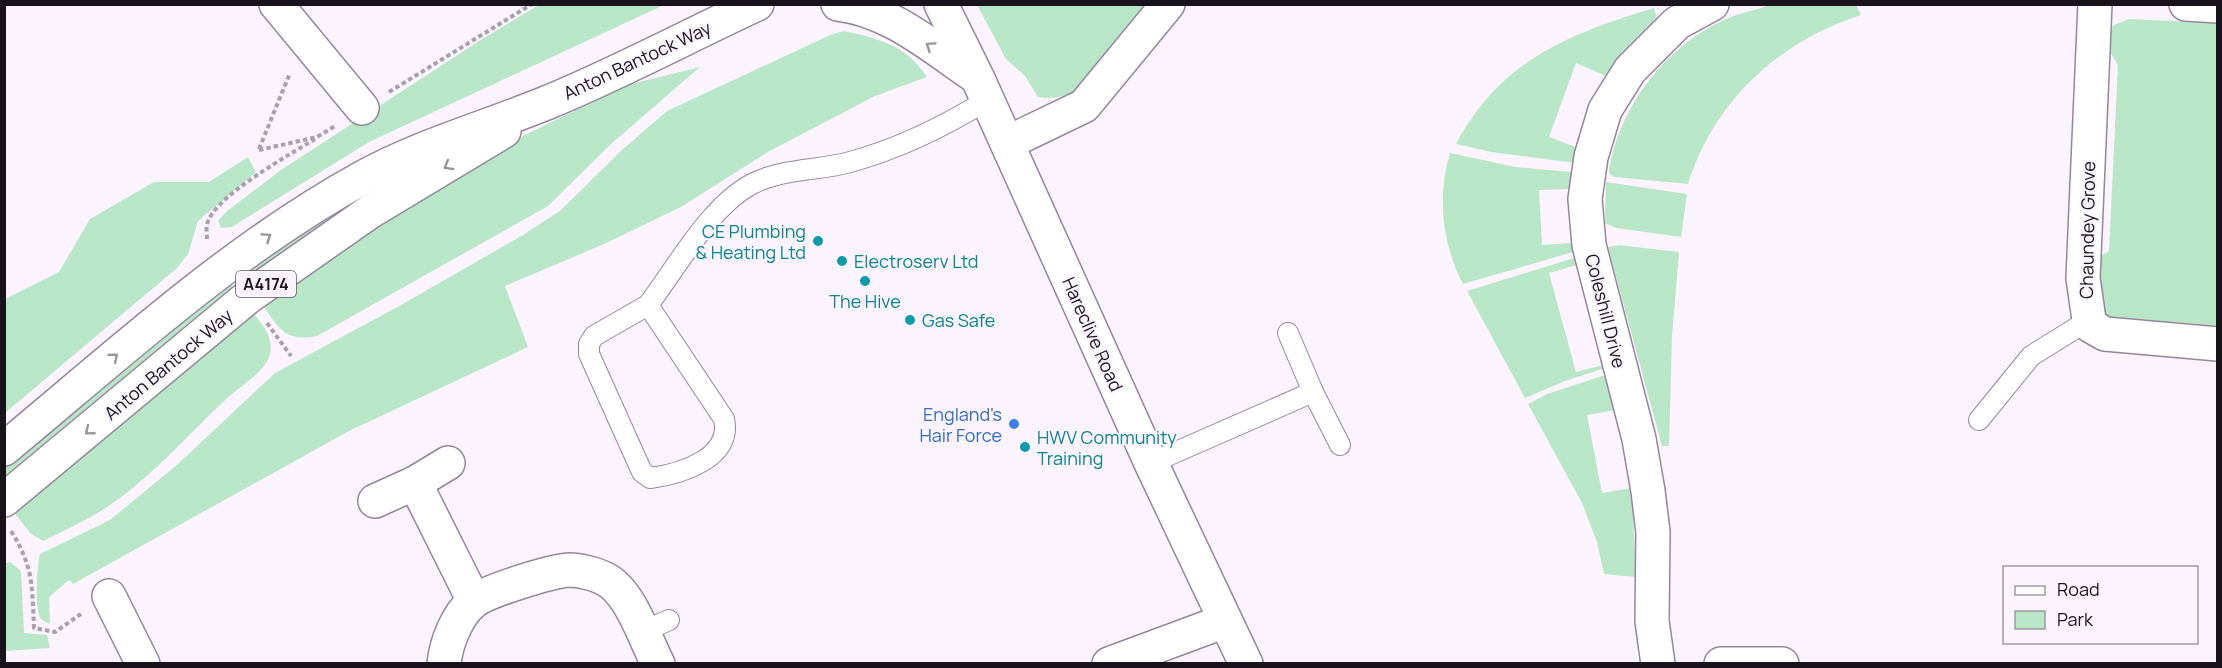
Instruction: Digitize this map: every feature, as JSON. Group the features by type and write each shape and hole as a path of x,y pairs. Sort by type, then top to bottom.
{"main road":[{"path":"276,4 362,108"},
{"name":"Anton Bantock Way","path":"4,449 204,281 304,212 363,177 451,136 551,101 757,4"},
{"path":"838,4 876,13 895,22 983,89"},
{"name":"Hareclive Road","path":"941,4 983,89 1151,463 1246,663"},
{"path":"1007,143 1084,106 1168,4"},
{"name":"Coleshill Drive","path":"1658,663 1652,621 1653,532 1648,491 1639,439 1589,245 1585,199 1591,157 1605,110 1630,70 1677,23 1712,4"},
{"name":"Chaundey Grove","path":"2095,4 2083,278 2085,306 2091,326 2105,334 2217,344"},
{"path":"2186,4 2217,6"},
{"name":"Anton Bantock Way","path":"7,514 248,297 371,211 551,101"},
{"path":"375,501 415,483 448,463"},
{"path":"415,483 474,601"},
{"path":"444,663 449,640 462,615 474,601 548,574 571,570 605,579 623,592 656,626 658,663"},
{"path":"109,596 143,663"},
{"path":"1109,663 1225,621"},
{"path":"1720,663 1782,663"}],"lane":[{"path":"648,304 724,419 727,431 722,446 716,452 676,473 650,478 642,472 588,354 589,344 594,336 648,304 716,213 753,184 794,170 826,168 853,161 945,124 983,89"},
{"path":"1979,420 2031,356 2089,320"},
{"path":"1288,333 1313,392 1340,445"},
{"path":"1151,463 1313,392"}],"path":[{"path":"305,38 259,150 317,137 532,4"},
{"path":"7,514 26,554 32,583 34,628 55,632 109,596"}],"green space":[{"path":"539,5 664,5 369,142 232,227 221,228 218,221 227,211 281,170 479,41"},
{"path":"977,5 1149,5 1103,63 1083,84 1065,95 1047,98 1038,97 1025,76 1006,59"},
{"path":"1770,5 1856,5 1861,15 1803,41 1777,58 1753,78 1714,126 1699,154 1688,184 1614,177 1609,173 1614,149 1634,102 1665,62 1684,45 1726,19"},
{"path":"1654,8 1658,22 1606,76 1576,63 1549,137 1576,147 1575,163 1491,152 1456,144 1474,115 1493,91 1515,71 1565,41"},
{"path":"2129,19 2217,23 2217,326 2176,322 2166,328 2118,324 2098,310 2093,261 2109,251 2118,65 2102,39 2114,25"},
{"path":"844,31 881,41 901,50 919,66 927,77 875,96 768,152 681,207 604,244 505,286 528,347 349,431 73,584 69,580 49,597 50,624 41,619 37,607 40,554 110,520 178,464 275,373 401,305 523,235 561,210 623,149 667,111 830,35"},
{"path":"700,67 611,144 548,206 317,336 296,337 282,330 260,301 496,149 627,85"},
{"path":"1450,153 1516,167 1572,172 1570,189 1539,190 1542,245 1571,243 1573,252 1463,284 1450,253 1444,220 1444,186"},
{"path":"248,157 256,172 198,221 188,254 177,268 5,413 5,299 59,272 90,219 154,182 209,182"},
{"path":"405,170 249,283 239,269"},
{"path":"1606,182 1687,194 1681,237 1616,228 1605,223"},
{"path":"1619,245 1679,252 1672,337 1669,446 1662,446 1608,247"},
{"path":"1574,258 1577,265 1549,273 1576,372 1603,365 1605,368 1565,381 1525,398 1467,291"},
{"path":"228,279 237,293 5,486 5,464"},
{"path":"250,309 266,331 271,343 269,357 261,370 224,401 151,472 120,498 89,518 43,541 30,533 10,507"},
{"path":"1602,376 1607,377 1616,410 1587,415 1602,493 1632,488 1636,577 1604,574 1597,542 1582,503 1528,404 1547,394"},
{"path":"10,562 21,571 24,633 47,635 50,648 5,651 5,563"}],"place":[{"name":"CE Plumbing & Heating Ltd","path":"818,241"},
{"name":"Electroserv Ltd","path":"842,261"},
{"name":"The Hive","path":"865,281"},
{"name":"Gas Safe","path":"910,320"},
{"name":"England's Hair Force","path":"1014,424"},
{"name":"HWV Community Training","path":"1025,447"}]}
